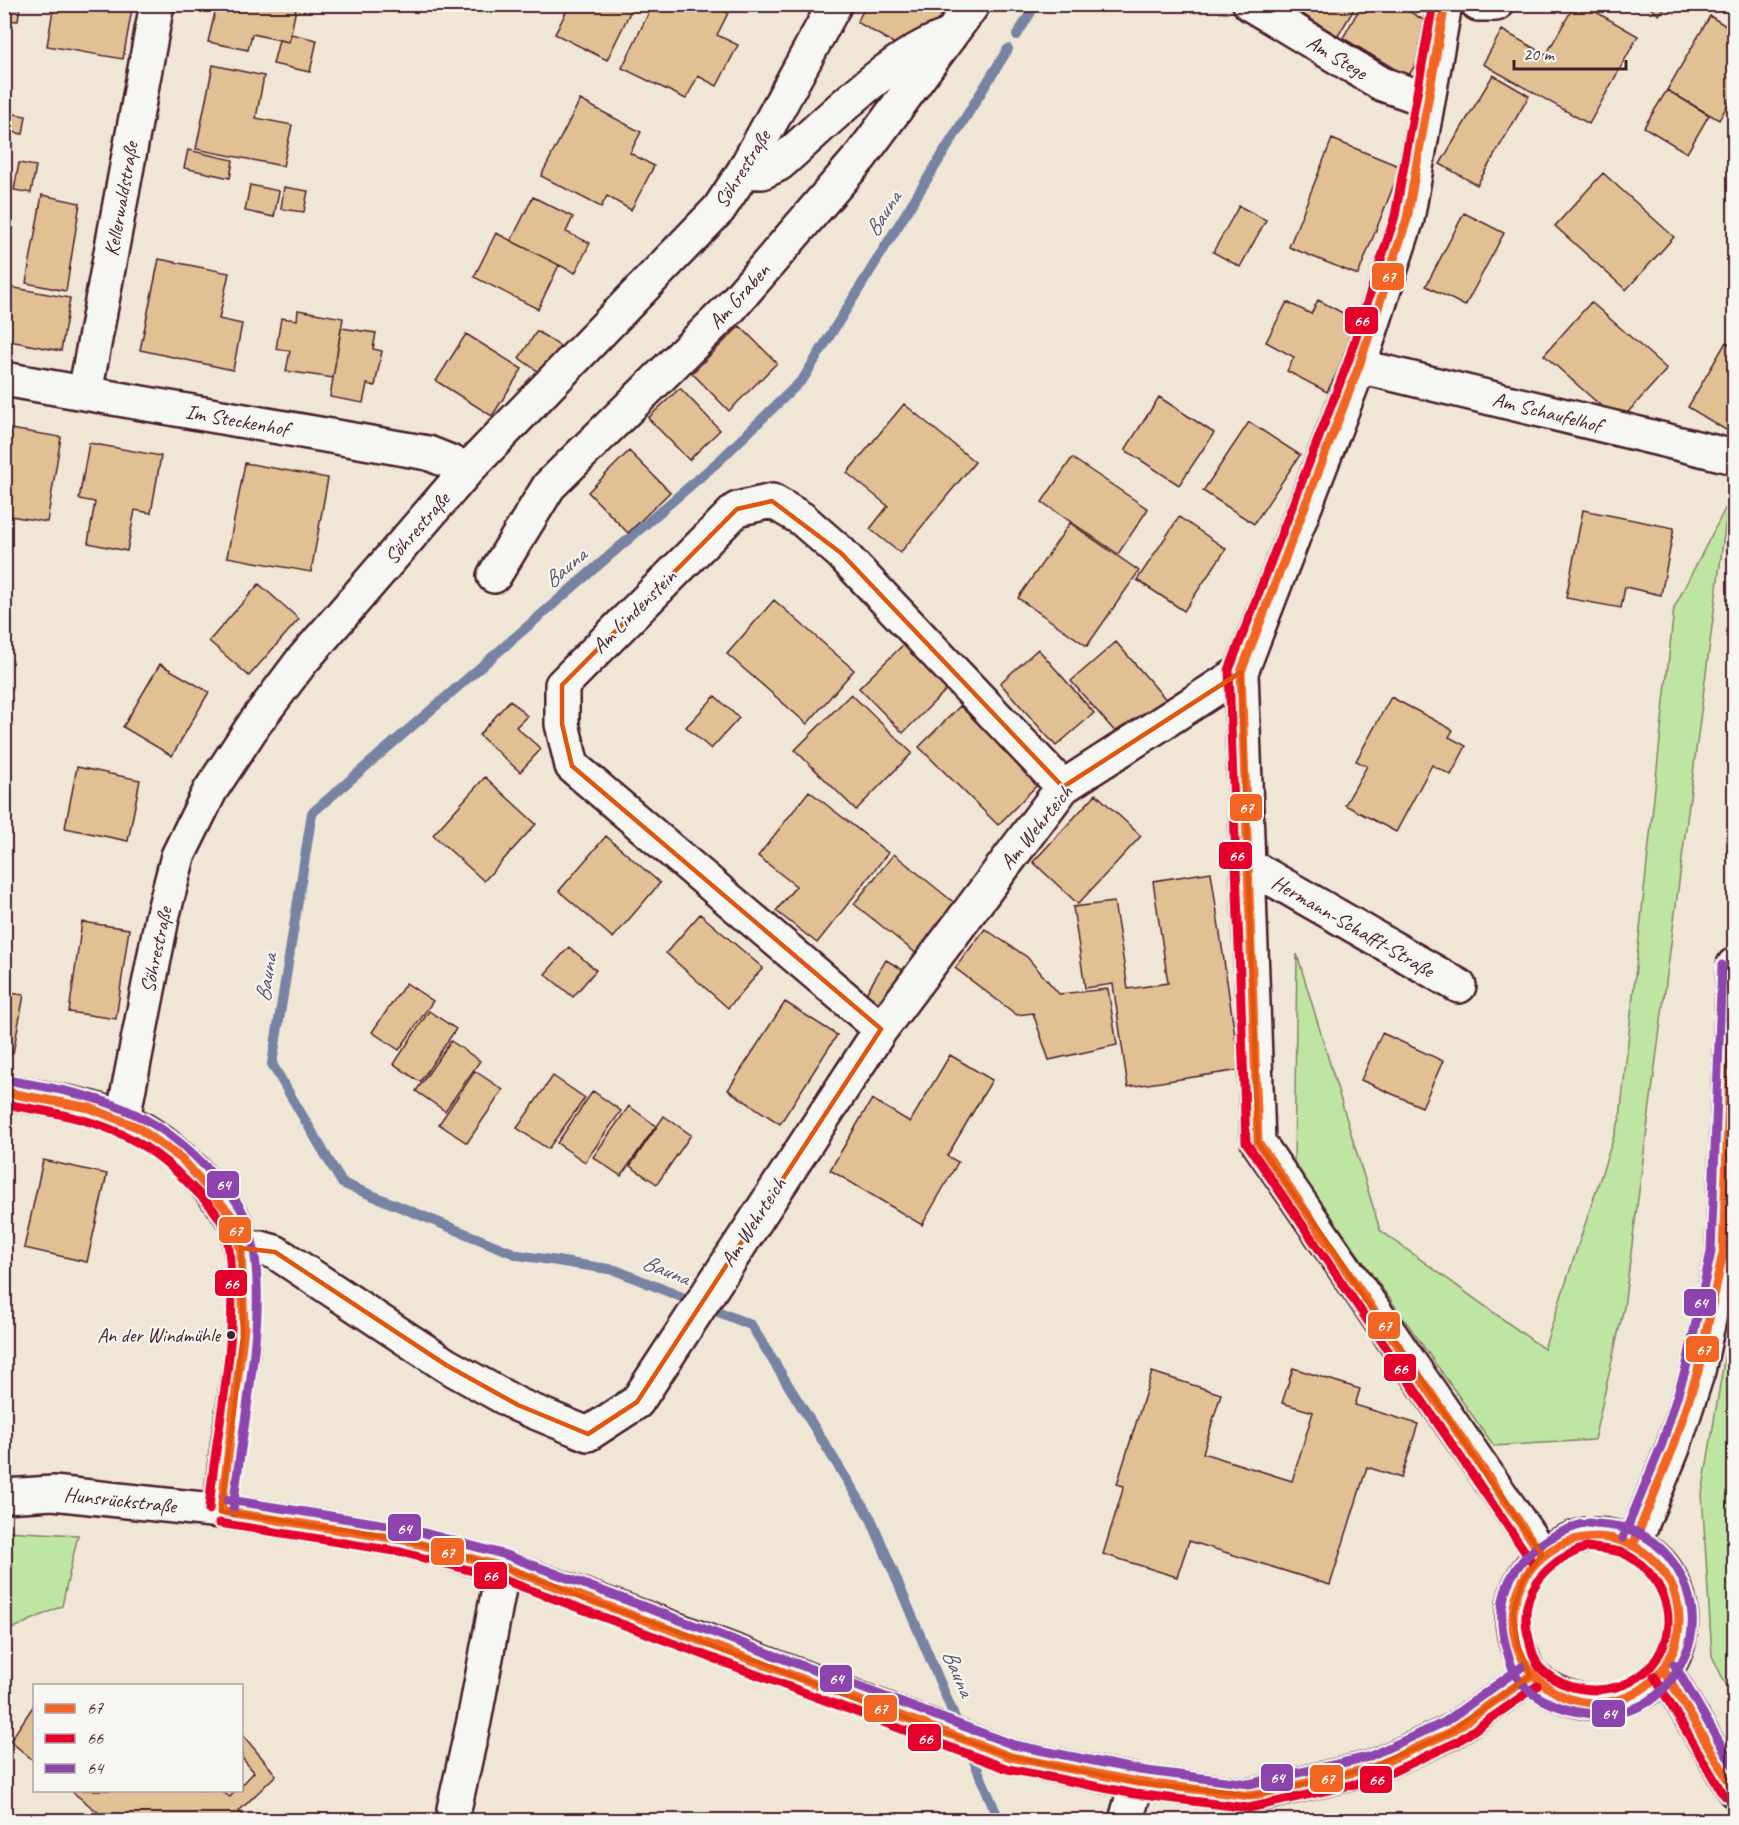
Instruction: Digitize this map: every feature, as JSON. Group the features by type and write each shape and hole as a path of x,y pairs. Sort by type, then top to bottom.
{"street":[{"name":"Kellerwaldstraße","path":"85,393 157,4"},
{"name":"Söhrestraße","path":"123,1118 162,918 178,856 210,791 255,723 301,662 468,468 719,209 744,171 835,4"},
{"name":"Am Graben","path":"494,576 549,486 731,307 861,156 973,4"},
{"name":"Am Stege","path":"1250,4 1382,84 1428,100"},
{"name":"Hermann-Schafft-Straße","path":"1445,4 1407,219 1359,366 1241,672 1258,1142 1542,1555"},
{"path":"1478,4 1496,4"},
{"path":"744,171 762,172 779,164 900,60 928,43 951,36"},
{"name":"Am Schaufelhof","path":"1359,366 1734,458"},
{"name":"Im Steckenhof","path":"4,379 428,453 468,468"},
{"name":"Am Lindenstein","path":"881,1029 572,766 562,724 562,685 737,509 772,501 802,519 841,553 1063,787"},
{"name":"Am Wehrteich","path":"241,1248 261,1248 275,1252 447,1365 518,1405 588,1434 637,1402 881,1029 1063,787 1241,672"},
{"name":"Hermann-Schafft-Straße","path":"1248,865 1459,986"},
{"path":"1634,1543 1673,1448 1698,1371 1724,1254 1734,965"},
{"path":"4,1092 74,1104 123,1118 182,1157 222,1203 236,1226 241,1248 243,1338 222,1484 221,1511"},
{"name":"Hunsrückstraße","path":"4,1496 53,1493 221,1511 404,1540 503,1568 680,1631 1011,1756 1137,1782 1250,1796 1372,1768 1451,1732 1530,1676"},
{"path":"1586,1535 1618,1537 1634,1543 1661,1563 1670,1576 1678,1599 1681,1623 1679,1640 1664,1670 1639,1691 1609,1702 1576,1700 1560,1694 1530,1676 1518,1646 1513,1614 1522,1582 1542,1555 1555,1546 1586,1535"},
{"path":"454,1809 474,1721 503,1568"},
{"path":"1664,1670 1734,1790"},
{"path":"1126,1821 1137,1782"}],"highlighted area":[{"path":"772,501 841,553 1063,787 1241,672 1258,1142 1542,1555 1522,1582 1513,1614 1518,1646 1530,1676 1451,1732 1372,1768 1250,1796 1137,1782 1011,1757 503,1567 404,1540 221,1511 243,1338 241,1248 275,1252 446,1365 518,1405 588,1434 637,1402 881,1029 572,766 562,724 562,685 737,509"}],"green space":[{"path":"1728,503 1624,1307 1594,1440 1494,1446 1294,1164 1297,954 1380,1230 1544,1349 1620,1118 1674,608"},
{"path":"1734,1299 1734,1701 1712,1656 1702,1494"},
{"path":"5,1531 78,1535 62,1606 5,1632"}],"building":[{"path":"4,4 20,4 18,21 4,20"},
{"path":"54,4 133,4 123,59 47,46"},
{"path":"217,4 297,4 289,42 252,34 248,50 208,42"},
{"path":"570,4 634,4 607,60 555,34"},
{"path":"653,4 710,4 728,13 717,35 738,45 717,86 698,76 686,99 622,68"},
{"path":"867,4 927,4 943,13 912,54 857,22"},
{"path":"1286,4 1357,4 1338,36"},
{"path":"1362,4 1397,4 1437,28 1408,77 1343,38"},
{"path":"1575,4 1582,4 1638,36 1589,124 1483,64 1502,30 1546,55"},
{"path":"1645,4 1668,4 1659,15"},
{"path":"1710,16 1734,31 1734,94 1719,120 1667,90"},
{"path":"291,34 317,40 310,72 273,64 279,40 289,42"},
{"path":"213,65 264,76 256,118 292,125 283,166 196,149"},
{"path":"1493,75 1529,96 1477,185 1440,164"},
{"path":"1667,90 1709,115 1687,153 1644,127"},
{"path":"580,100 641,132 630,153 654,166 631,210 607,196 601,207 541,176"},
{"path":"9,113 26,116 23,134 7,131"},
{"path":"1332,139 1401,167 1358,275 1289,247"},
{"path":"188,150 233,160 230,178 184,168"},
{"path":"19,163 36,166 31,193 14,190"},
{"path":"1603,173 1674,237 1626,290 1555,226"},
{"path":"250,185 279,191 274,217 245,211"},
{"path":"284,187 308,191 304,212 281,209"},
{"path":"42,195 80,203 66,291 26,283"},
{"path":"533,197 573,217 566,232 590,243 575,273 511,241"},
{"path":"1239,206 1266,220 1240,267 1213,252"},
{"path":"1464,213 1504,233 1465,306 1426,286"},
{"path":"496,233 559,265 538,309 474,277"},
{"path":"159,259 229,273 219,319 242,324 233,370 140,350"},
{"path":"4,286 70,298 61,351 4,340"},
{"path":"1318,300 1362,323 1327,392 1287,371 1294,357 1266,342 1287,302 1311,314"},
{"path":"1591,302 1667,369 1619,422 1544,355"},
{"path":"298,310 343,318 333,378 286,371 290,351 276,349 281,318 297,320"},
{"path":"740,326 777,363 729,411 692,373"},
{"path":"341,328 376,333 373,349 382,351 375,386 367,384 363,403 330,397"},
{"path":"537,331 560,346 542,374 519,358"},
{"path":"466,334 522,369 492,416 436,381"},
{"path":"1726,342 1734,347 1734,435 1688,407"},
{"path":"680,388 720,430 689,460 648,418"},
{"path":"1159,397 1214,433 1179,485 1125,450"},
{"path":"904,404 975,462 900,553 870,529 888,506 847,473"},
{"path":"1249,422 1300,455 1254,524 1203,491"},
{"path":"4,428 61,437 47,522 4,515"},
{"path":"89,443 161,456 151,513 135,510 127,551 88,543 95,502 79,499"},
{"path":"629,451 670,492 628,533 588,492"},
{"path":"1072,458 1148,509 1118,554 1042,502"},
{"path":"245,463 328,478 311,572 227,557"},
{"path":"1583,510 1674,528 1661,595 1625,587 1621,608 1566,598"},
{"path":"1179,517 1226,549 1184,611 1137,580"},
{"path":"1070,523 1139,571 1087,646 1018,598"},
{"path":"259,584 299,619 249,676 209,641"},
{"path":"774,600 854,670 807,724 727,654"},
{"path":"907,641 951,685 903,733 859,688"},
{"path":"1116,642 1169,703 1124,742 1071,681"},
{"path":"1038,649 1094,713 1056,746 1000,683"},
{"path":"160,664 209,692 172,756 123,727"},
{"path":"851,694 912,753 856,810 795,750"},
{"path":"715,696 739,718 711,749 686,727"},
{"path":"1391,697 1453,730 1449,737 1466,746 1451,775 1432,765 1396,832 1345,805 1367,766 1356,761"},
{"path":"510,700 527,716 516,727 541,749 520,772 479,735"},
{"path":"960,706 1039,783 998,825 919,747"},
{"path":"77,767 140,780 128,841 65,828"},
{"path":"485,777 536,824 484,881 433,835"},
{"path":"809,791 888,853 817,943 776,911 796,886 758,856"},
{"path":"1096,794 1141,836 1078,904 1033,862"},
{"path":"606,836 660,883 613,938 559,891"},
{"path":"894,854 957,905 917,954 854,904"},
{"path":"1211,872 1240,1070 1128,1087 1113,984 1085,988 1073,907 1114,902 1128,989 1168,983 1153,881"},
{"path":"700,914 763,968 728,1008 666,953"},
{"path":"82,922 129,929 116,1019 69,1012"},
{"path":"985,929 1027,957 1059,994 1108,989 1117,1045 1049,1060 1033,1013 1017,1015 955,968"},
{"path":"569,947 596,970 573,997 545,974"},
{"path":"886,960 908,973 888,1008 865,995"},
{"path":"406,983 433,1001 399,1050 372,1032"},
{"path":"4,992 24,995 13,1053 4,1051"},
{"path":"785,1002 837,1035 780,1124 728,1090"},
{"path":"429,1011 456,1029 420,1082 394,1064"},
{"path":"1382,1033 1443,1061 1422,1107 1361,1080"},
{"path":"451,1041 480,1061 445,1111 416,1091"},
{"path":"950,1055 992,1080 947,1156 958,1162 922,1225 830,1170 872,1099 910,1122"},
{"path":"475,1071 503,1090 467,1143 439,1124"},
{"path":"553,1076 585,1098 548,1149 517,1128"},
{"path":"593,1091 621,1111 585,1162 557,1143"},
{"path":"629,1106 656,1126 621,1176 593,1157"},
{"path":"664,1116 691,1135 657,1184 630,1166"},
{"path":"43,1160 107,1174 87,1262 24,1248"},
{"path":"1293,1368 1360,1389 1355,1405 1418,1424 1401,1478 1367,1467 1330,1585 1189,1541 1177,1577 1103,1554 1124,1486 1117,1484 1152,1372 1221,1394 1203,1453 1292,1481 1313,1412 1282,1403"},
{"path":"33,1706 33,1760 10,1741"},
{"path":"243,1735 276,1775 239,1811 250,1820 108,1820 73,1792 223,1792 230,1797 234,1792 243,1792 243,1784 254,1772 243,1759"}],"waterway":[{"name":"Bauna","path":"1017,35 1036,4"},
{"name":"Bauna","path":"961,1732 871,1519 751,1325 615,1270 518,1255 342,1183 272,1064 312,813 720,460 803,379 1008,49"},
{"name":"Bauna","path":"969,1749 999,1820"}],"transit line":[{"name":"66","path":"1433,4 1395,216 1348,362 1229,670 1246,1142 1532,1562"},
{"name":"67","path":"1445,4 1407,219 1359,366 1241,672 1258,1142 1542,1555"},
{"name":"64","path":"1623,1538 1662,1444 1686,1368 1711,1252 1722,965"},
{"name":"67","path":"1634,1543 1673,1448 1698,1371 1723,1253 1734,965"},
{"name":"64","path":"6,1080 87,1096 136,1114 180,1143 202,1163 231,1194 244,1215 253,1245 257,1281 257,1320 233,1512"},
{"name":"67","path":"4,1092 90,1108 137,1127 182,1159 231,1215 241,1251 244,1328 221,1511"},
{"name":"66","path":"4,1104 79,1119 123,1135 165,1161 206,1201 223,1225 230,1258 231,1337 209,1510"},
{"name":"64","path":"223,1499 406,1528 506,1555 1014,1745 1139,1770 1249,1784 1368,1757 1445,1722 1523,1666"},
{"name":"67","path":"221,1511 404,1540 503,1567 1011,1757 1137,1782 1250,1796 1372,1768 1451,1732 1530,1676"},
{"name":"66","path":"219,1523 401,1552 499,1578 1008,1769 1135,1794 1249,1808 1377,1779 1457,1742 1537,1686"},
{"name":"64","path":"1582,1524 1544,1542 1516,1569 1508,1585 1503,1604 1502,1624 1506,1647 1512,1667 1522,1684 1549,1703 1583,1713 1618,1713 1649,1701 1675,1675 1691,1637 1690,1599 1673,1563 1661,1549 1645,1537 1628,1529 1588,1523"},
{"name":"67","path":"1596,1537 1612,1538 1628,1543 1655,1561 1673,1588 1678,1604 1679,1620 1678,1636 1673,1652 1655,1679 1628,1697 1612,1702 1596,1703 1580,1702 1564,1697 1537,1679 1519,1652 1514,1636 1513,1620 1514,1604 1519,1588 1537,1561 1564,1543 1580,1538 1596,1537"},
{"name":"66","path":"1587,1547 1623,1553 1636,1561 1656,1582 1667,1608 1666,1637 1661,1651 1651,1666 1638,1677 1622,1685 1605,1689 1588,1690 1570,1686 1554,1679 1540,1668 1532,1650 1526,1622 1531,1593 1538,1581 1559,1561 1587,1547"},
{"name":"64","path":"1674,1664 1734,1767"},
{"name":"67","path":"1664,1670 1734,1790"},
{"name":"66","path":"1654,1676 1724,1796"}],"place":[{"name":"An der Windmühle","path":"231,1335"}]}
